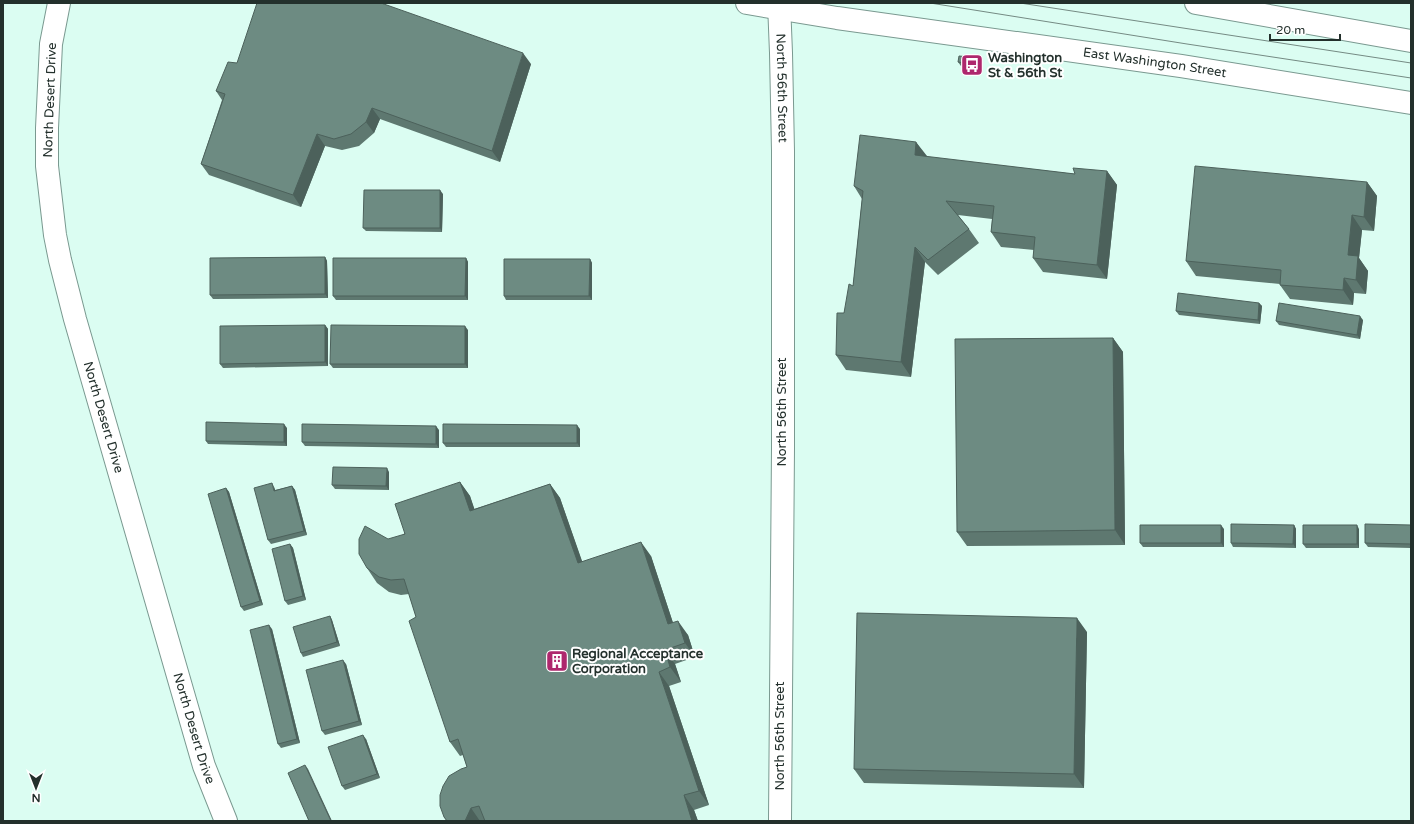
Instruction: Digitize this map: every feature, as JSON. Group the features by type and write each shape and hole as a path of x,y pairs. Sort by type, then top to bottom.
{"street":[{"name":"North Desert Drive","path":"59,3 51,44 46,146 51,213 60,260 75,319 204,766 226,821"},
{"name":"East Washington Street","path":"747,3 779,6 837,18 1181,66 1411,103"},
{"path":"1196,3 1411,41"},
{"name":"North 56th Street","path":"779,6 783,151 783,448 780,821"}],"building":[{"path":"257,3 381,3 523,53 492,151 372,108 366,122 351,134 334,139 317,134 293,195 201,164 225,94 216,91 228,62 237,63"},
{"path":"959,56 970,57 972,64 958,62"},
{"path":"860,135 916,142 915,155 1075,174 1073,168 1107,171 1097,265 1033,258 1035,237 991,232 994,206 946,201 969,229 928,260 915,247 901,362 836,355 837,313 844,313 849,284 853,286 863,191 854,186"},
{"path":"1195,166 1367,182 1364,217 1352,215 1348,255 1358,256 1356,280 1344,278 1343,290 1280,285 1281,270 1186,261"},
{"path":"364,190 440,190 440,228 363,228"},
{"path":"325,257 325,294 210,295 210,258"},
{"path":"333,258 466,258 465,296 333,296"},
{"path":"504,259 590,259 589,296 504,296"},
{"path":"1178,293 1259,303 1258,320 1176,311"},
{"path":"1279,303 1360,316 1357,335 1276,321"},
{"path":"325,325 325,362 220,364 220,326"},
{"path":"331,325 465,326 465,364 330,364"},
{"path":"1113,338 1115,530 957,532 955,339"},
{"path":"206,422 284,424 284,442 206,441"},
{"path":"302,424 436,426 436,444 302,442"},
{"path":"443,424 577,425 577,443 443,443"},
{"path":"333,467 387,468 386,486 332,485"},
{"name":"Regional Acceptance Corporation","path":"460,482 470,511 550,484 578,563 641,542 668,624 678,621 685,643 665,650 670,667 659,672 699,791 684,795 692,821 485,821 479,806 471,808 465,821 447,821 444,817 440,806 440,795 443,786 449,776 467,767 458,739 450,742 409,621 416,617 404,579 391,580 379,577 367,568 359,554 359,539 365,526 388,539 405,534 395,504"},
{"path":"272,483 274,491 292,486 304,531 268,540 254,488"},
{"path":"226,488 260,601 241,607 208,494"},
{"path":"1231,524 1294,525 1293,544 1231,543"},
{"path":"1365,524 1411,525 1411,544 1365,543"},
{"path":"1140,525 1221,525 1221,543 1140,543"},
{"path":"1303,525 1357,525 1357,544 1303,544"},
{"path":"290,544 303,596 285,601 272,549"},
{"path":"857,613 1077,618 1074,774 854,769"},
{"path":"330,616 337,642 301,653 293,627"},
{"path":"269,625 297,739 278,744 250,630"},
{"path":"343,660 359,721 322,731 306,670"},
{"path":"363,735 377,774 342,786 328,747"},
{"path":"305,765 331,821 309,821 288,773"}],"tram line":[{"path":"930,3 1411,78"},
{"path":"1020,3 1411,63"}],"place":[{"name":"Washington St & 56th St","path":"972,65"},
{"name":"Regional Acceptance Corporation","path":"557,661"}]}
